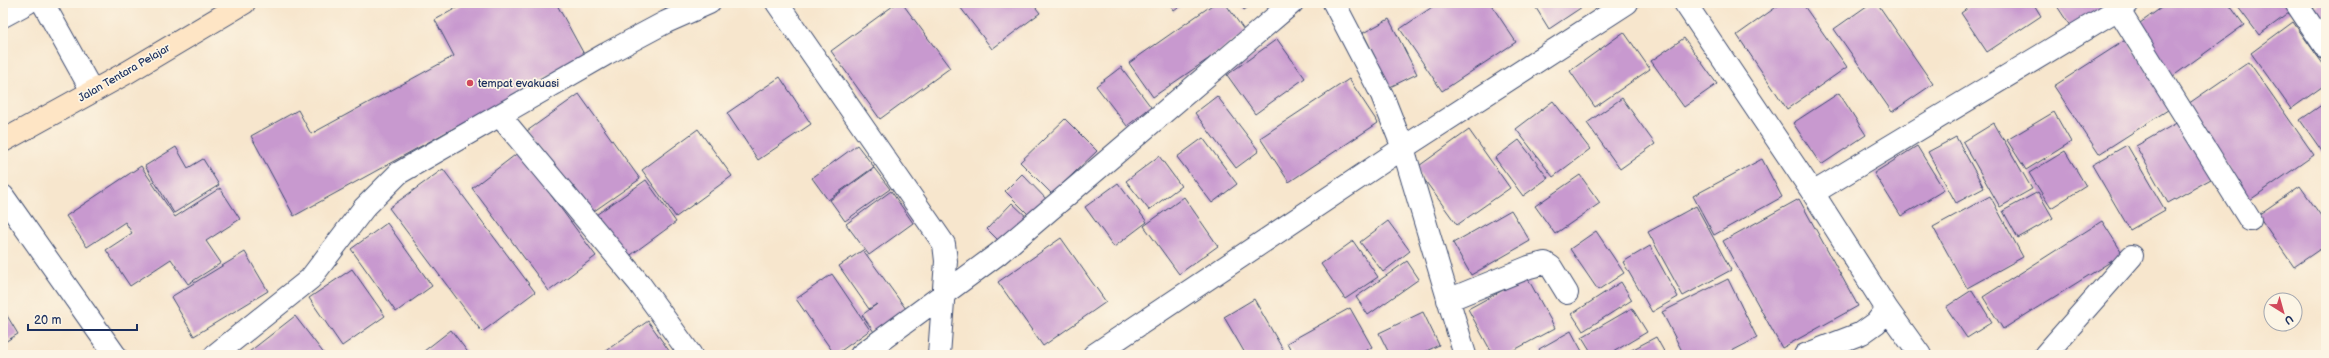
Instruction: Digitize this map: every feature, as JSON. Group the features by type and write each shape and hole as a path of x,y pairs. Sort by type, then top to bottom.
{"main road":[{"name":"Jalan Tentara Pelajar","path":"3,141 244,3"}],"street":[{"path":"3,16 27,3"},
{"path":"43,3 92,91"},
{"path":"215,355 310,279 364,208 399,173 646,32 709,3"},
{"path":"777,3 944,244 951,288 939,355"},
{"path":"861,355 978,267 998,254 1292,3"},
{"path":"1334,3 1382,94 1403,148 1465,355"},
{"path":"1094,355 1403,148 1627,3"},
{"path":"1685,3 1920,355"},
{"path":"2296,3 2326,48"},
{"path":"1813,193 2123,6 2250,220"},
{"path":"500,116 639,283 691,355"},
{"path":"3,196 10,219 115,355"},
{"path":"2045,355 2132,256"},
{"path":"1448,300 1529,267 1544,264 1551,267 1567,293"},
{"path":"1804,355 1862,333 1876,323 1888,309"}],"building":[{"name":"tempat evakuasi","path":"465,3 556,3 585,56 294,216 251,136 298,110 311,134 454,56 435,20"},
{"path":"663,3 679,3 666,10"},
{"path":"897,3 902,3 950,68 880,119 831,51"},
{"path":"957,3 1032,3 1040,13 992,49"},
{"path":"1169,3 1185,3 1174,11"},
{"path":"1215,3 1225,3 1246,33 1153,97 1129,63"},
{"path":"1240,3 1254,3 1244,10"},
{"path":"1438,3 1490,3 1516,42 1442,91 1400,29"},
{"path":"1533,3 1588,3 1549,29"},
{"path":"1782,3 1802,3 1847,67 1787,109 1737,35"},
{"path":"1871,3 1877,3 1933,84 1892,112 1834,29"},
{"path":"1975,3 2033,3 2041,16 1987,52 1961,13"},
{"path":"2055,3 2114,3 2072,29"},
{"path":"2168,3 2228,3 2244,25 2169,79 2133,28"},
{"path":"2235,3 2288,3 2293,10 2259,35"},
{"path":"2320,3 2326,3 2326,39 2307,12"},
{"path":"1389,19 1417,74 1390,87 1363,33"},
{"path":"2293,22 2326,68 2326,84 2291,109 2251,53"},
{"path":"1624,32 1650,69 1595,107 1570,71"},
{"path":"1684,38 1717,84 1684,107 1651,61"},
{"path":"1277,39 1305,78 1255,114 1227,75"},
{"path":"2127,39 2171,108 2099,154 2054,86"},
{"path":"2249,62 2314,155 2250,200 2185,106"},
{"path":"1121,67 1151,107 1127,126 1096,86"},
{"path":"780,77 811,124 758,160 727,113"},
{"path":"1349,79 1378,123 1289,182 1260,138"},
{"path":"1839,93 1866,135 1821,165 1793,123"},
{"path":"579,94 640,179 587,216 527,131"},
{"path":"1217,96 1259,151 1236,168 1195,113"},
{"path":"1622,98 1655,144 1620,169 1587,123"},
{"path":"1553,101 1590,149 1553,177 1516,129"},
{"path":"2326,102 2326,157 2300,120"},
{"path":"2054,112 2071,142 2026,170 2007,140"},
{"path":"1065,119 1097,151 1052,194 1020,162"},
{"path":"2180,121 2211,179 2168,203 2136,146"},
{"path":"1994,123 2032,189 2000,207 1963,142"},
{"path":"698,129 732,176 676,217 642,170"},
{"path":"1469,130 1510,188 1457,225 1416,168"},
{"path":"1956,137 1984,188 1956,203 1928,152"},
{"path":"1203,138 1237,184 1212,203 1177,157"},
{"path":"1519,140 1548,178 1523,196 1495,158"},
{"path":"857,145 874,167 828,200 812,178"},
{"path":"2127,145 2165,210 2130,230 2092,165"},
{"path":"1917,146 1944,190 1901,216 1874,173"},
{"path":"176,147 188,168 203,159 219,185 174,213 145,166"},
{"path":"2065,151 2086,186 2051,208 2029,173"},
{"path":"519,152 596,256 549,291 472,188"},
{"path":"1159,156 1181,186 1149,210 1126,181"},
{"path":"1762,159 1782,197 1714,235 1693,196"},
{"path":"141,166 175,217 220,188 240,219 206,241 221,263 188,284 171,259 130,286 106,250 132,233 125,222 87,247 66,216"},
{"path":"874,168 890,189 845,221 830,200"},
{"path":"443,169 535,292 482,332 389,208"},
{"path":"1022,174 1050,203 1033,219 1005,191"},
{"path":"1580,175 1600,203 1555,234 1535,206"},
{"path":"646,180 676,222 624,260 593,217"},
{"path":"1118,183 1147,222 1114,247 1085,207"},
{"path":"2300,186 2326,223 2326,245 2294,267 2258,215"},
{"path":"891,191 913,223 869,255 846,224"},
{"path":"2038,192 2053,218 2018,238 2003,211"},
{"path":"1990,196 2023,257 1967,288 1933,227"},
{"path":"1184,197 1218,246 1179,274 1144,226"},
{"path":"1799,199 1858,306 1782,348 1723,241"},
{"path":"1012,203 1029,219 1003,245 987,229"},
{"path":"1696,206 1731,270 1683,296 1648,232"},
{"path":"1511,210 1530,241 1471,275 1453,243"},
{"path":"1388,221 1410,251 1383,272 1360,242"},
{"path":"2102,221 2123,254 2003,329 1983,297"},
{"path":"387,223 432,286 396,312 351,249"},
{"path":"1596,231 1624,273 1598,290 1570,249"},
{"path":"1061,238 1106,302 1043,346 998,282"},
{"path":"1353,241 1378,277 1345,299 1321,264"},
{"path":"1650,246 1678,297 1652,312 1623,262"},
{"path":"863,250 906,309 874,332 862,315 877,304 869,309 839,266"},
{"path":"245,252 268,291 194,336 171,297"},
{"path":"1407,261 1419,279 1368,315 1356,297"},
{"path":"352,269 385,316 342,346 309,298"},
{"path":"832,274 870,330 835,355 796,299"},
{"path":"1527,277 1555,328 1505,355 1493,355 1468,309"},
{"path":"1728,279 1757,338 1724,355 1684,355 1662,312"},
{"path":"1621,282 1632,300 1583,331 1572,314"},
{"path":"1972,290 1992,322 1967,338 1946,307"},
{"path":"1254,299 1286,355 1246,355 1224,317"},
{"path":"1350,308 1372,347 1358,355 1294,355 1287,343"},
{"path":"1632,308 1647,332 1608,355 1593,355 1582,337"},
{"path":"3,309 18,334 3,343"},
{"path":"1423,312 1439,345 1418,355 1390,355 1379,333"},
{"path":"295,316 325,355 245,355 249,352"},
{"path":"648,321 672,355 606,355 604,352"},
{"path":"451,330 470,355 419,355"},
{"path":"1571,331 1584,355 1542,355 1539,349"},
{"path":"1656,337 1666,355 1622,355"}],"place":[{"name":"tempat evakuasi","path":"470,83"}]}
